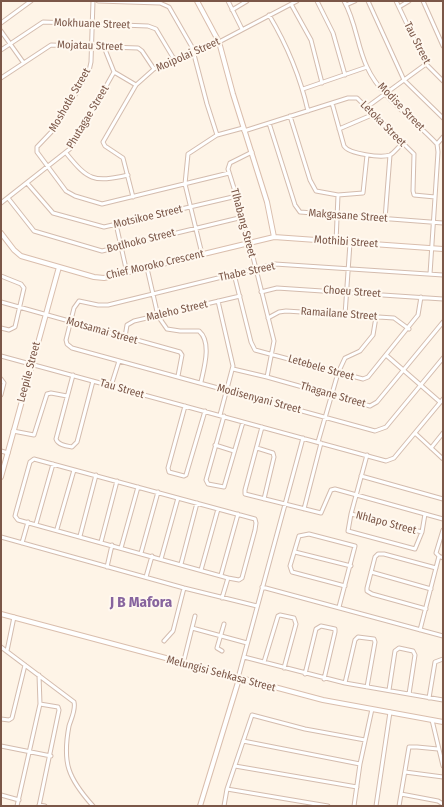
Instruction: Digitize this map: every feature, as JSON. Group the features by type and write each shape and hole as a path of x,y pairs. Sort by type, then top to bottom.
{"street":[{"path":"1,23 31,1"},
{"name":"Moshotle Street","path":"47,166 38,152 37,147 57,126 88,71 91,47 93,1"},
{"path":"98,1 166,5 190,43 217,135"},
{"path":"197,1 219,42 269,208 274,237"},
{"path":"228,1 242,29"},
{"path":"232,10 247,1"},
{"name":"Moipolai Street","path":"133,197 123,158 105,146 103,142 136,86 154,69 174,59 219,42 297,1"},
{"path":"317,1 333,34 345,75"},
{"name":"Modise Street","path":"344,1 367,67 386,94 437,144"},
{"path":"346,5 355,1"},
{"path":"368,1 404,80 443,118"},
{"name":"Tau Street","path":"396,1 426,64 443,81"},
{"path":"399,7 409,1"},
{"path":"422,1 443,46"},
{"path":"292,4 310,40 322,82"},
{"path":"269,15 285,41 303,89 308,111"},
{"name":"Mokhuane Street","path":"1,50 40,22 154,27 174,59"},
{"path":"1,30 23,62"},
{"name":"Mojatau Street","path":"1,78 48,45 139,48 154,69"},
{"path":"104,47 114,72 136,86"},
{"path":"367,107 426,64"},
{"path":"303,89 367,67"},
{"name":"Phutagae Street","path":"1,203 47,166 66,153 75,141 114,72"},
{"name":"Letoka Street","path":"185,184 188,153 217,135 269,123 354,97 367,107 415,157 413,194 418,196 435,197"},
{"path":"332,103 345,148 367,155 390,155 402,144"},
{"path":"339,129 374,114"},
{"path":"290,116 314,189 320,192 338,195 360,194 364,191 367,155"},
{"name":"Makgasane Street","path":"269,123 296,208 304,213 443,223"},
{"path":"430,274 437,144 443,137"},
{"name":"Tlhabang Street","path":"252,152 230,163 228,166 243,217 275,344 268,377"},
{"path":"66,153 81,172 89,176 103,180 128,176"},
{"path":"385,219 390,155"},
{"path":"47,166 66,191 75,196 104,204 229,173"},
{"name":"Motsikoe Street","path":"27,183 47,207 56,214 102,227 237,196"},
{"path":"185,184 202,254"},
{"path":"336,242 338,195"},
{"name":"Botlhoko Street","path":"8,198 30,228 36,232 102,251 243,217"},
{"path":"116,224 127,273"},
{"name":"Chief Moroko Crescent","path":"1,233 14,250 21,256 98,278 127,273 249,243"},
{"name":"Mothibi Street","path":"249,243 274,237 443,249"},
{"path":"345,315 350,243"},
{"name":"Thabe Street","path":"70,322 75,304 79,301 98,305 108,305 275,264 443,275"},
{"name":"Leepile Street","path":"1,477 59,267"},
{"path":"147,268 154,293 158,316 168,330 199,331 201,333 206,354 201,382"},
{"name":"Letebele Street","path":"234,274 252,346 257,352 365,379 409,328 419,313 421,297"},
{"path":"1,276 21,284 24,288 13,329 9,330 1,328"},
{"name":"Choeu Street","path":"262,292 277,288 443,299"},
{"name":"Maleho Street","path":"125,337 128,324 240,296"},
{"path":"218,301 233,369 206,481 208,484 224,487 243,422"},
{"name":"Motsamai Street","path":"1,302 180,353 178,376"},
{"name":"Ramailane Street","path":"268,318 279,312 286,311 376,316 398,319 409,328"},
{"path":"304,509 338,372 345,358 360,351 373,335 376,316"},
{"name":"Modisenyani Street","path":"70,322 66,340 67,344 119,361 201,382 375,431 383,430 443,358"},
{"name":"Thagane Street","path":"233,369 268,377 372,406 443,322"},
{"path":"386,355 440,402"},
{"name":"Tau Street","path":"1,356 390,461 443,399"},
{"path":"111,386 119,361"},
{"path":"73,375 56,439 59,443 72,447 77,442 93,381"},
{"path":"1,379 4,383 1,395"},
{"path":"13,431 34,435 47,394 51,393 68,396"},
{"path":"185,406 168,468 169,472 172,474 186,475 204,411"},
{"path":"262,427 244,493 247,495 322,513 332,488 443,519"},
{"path":"415,433 443,458"},
{"path":"431,448 443,433"},
{"path":"200,806 244,657 256,606 303,438"},
{"path":"215,445 234,451"},
{"path":"257,448 272,452 274,455 264,499"},
{"path":"1,451 8,453"},
{"path":"367,455 347,528 349,532 414,549 416,548 422,532 426,514"},
{"path":"34,459 53,464 255,519 256,523 242,578 238,580 228,578 57,529 18,520 15,516 30,461 34,459"},
{"path":"36,524 53,464"},
{"path":"57,529 74,470"},
{"path":"80,536 96,475"},
{"path":"361,476 443,499"},
{"path":"101,542 118,481"},
{"path":"121,548 138,487"},
{"path":"141,553 158,492"},
{"path":"161,559 178,498"},
{"path":"181,564 197,503"},
{"path":"201,570 218,508"},
{"path":"221,575 238,514"},
{"name":"Nhlapo Street","path":"351,514 422,532"},
{"path":"22,544 28,522"},
{"path":"443,530 442,539 436,551 439,556 443,558"},
{"path":"340,607 350,566 354,546 312,534 305,533 299,536 290,566 292,572 345,586"},
{"path":"1,537 184,588 256,606"},
{"path":"107,567 112,545"},
{"path":"295,552 350,566"},
{"path":"426,609 368,592 367,588 375,557 381,554 436,568"},
{"path":"146,577 152,556"},
{"path":"420,630 439,556"},
{"path":"371,572 431,590"},
{"path":"222,598 228,578"},
{"path":"262,587 443,636"},
{"path":"164,641 173,631 184,588"},
{"name":"Melungisi Sehkasa Street","path":"1,614 183,664 323,700 443,722"},
{"path":"264,662 278,616 280,615 294,618 296,624 284,668"},
{"path":"183,664 195,616"},
{"path":"7,651 14,617"},
{"path":"222,651 217,648 224,624"},
{"path":"305,674 316,629 324,626 335,629 324,679"},
{"path":"192,628 247,643"},
{"path":"345,683 356,640 358,637 364,637 374,639 376,642 367,687"},
{"path":"1,648 75,703 66,747 66,760 69,771 76,783 93,806"},
{"path":"389,690 395,651 399,648 413,651 415,655 409,694"},
{"path":"244,657 324,679 443,700"},
{"path":"429,698 435,662 443,659"},
{"path":"1,720 9,720 12,718 25,665"},
{"path":"17,806 40,704 39,675"},
{"path":"40,704 59,708 51,756 39,806 45,806"},
{"path":"354,806 360,764 372,709"},
{"path":"376,806 390,712"},
{"path":"224,806 227,790 251,716 254,715 305,729 365,740"},
{"path":"432,720 443,766"},
{"path":"243,741 360,764"},
{"path":"1,746 51,756"},
{"path":"399,806 409,747 417,746 438,750"},
{"path":"235,766 357,787"},
{"path":"405,772 443,777"},
{"path":"227,790 328,806"},
{"path":"401,794 438,801 443,804"},
{"path":"1,795 18,800"}],"district":[{"name":"J B Mafora","path":"141,603"}]}
